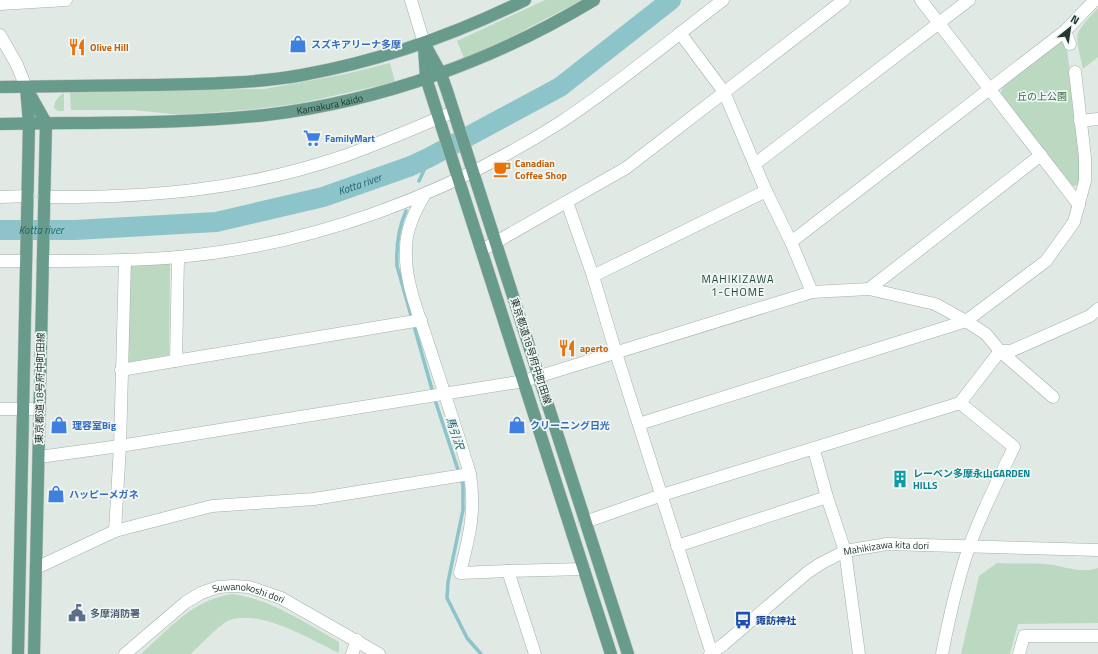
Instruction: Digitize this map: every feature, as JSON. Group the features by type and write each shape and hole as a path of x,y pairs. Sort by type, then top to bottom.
{"main road":[{"path":"0,87 183,85 264,80 301,75 385,56 424,43 484,20 525,0"},
{"name":"Kamakura kaido","path":"46,123 184,121 267,115 352,99 441,74 512,44 594,0"},
{"name":"東京都道18号府中町田線","path":"424,43 441,74 628,654"},
{"name":"東京都道18号府中町田線","path":"424,43 426,78 612,654"},
{"path":"0,124 46,123 26,87"},
{"name":"東京都道18号府中町田線","path":"18,654 28,202 29,123 26,87"},
{"name":"東京都道18号府中町田線","path":"34,654 46,123"}],"street":[{"path":"0,4 66,0"},
{"path":"411,0 424,43"},
{"path":"43,257 125,260 178,257 219,252 303,235 352,221 425,194 471,167 516,149 562,121 723,0"},
{"path":"482,250 626,168 844,0"},
{"path":"921,0 1042,155 1079,205"},
{"path":"755,164 969,0"},
{"path":"791,242 1065,31 1095,0"},
{"path":"1065,31 1070,44"},
{"path":"680,33 724,92 766,191 791,242 812,292"},
{"path":"0,34 18,65 26,87"},
{"path":"639,424 966,321 1046,261 1074,222 1085,181 1085,157 1075,72"},
{"path":"44,203 162,195 263,179 344,156 441,124 453,112"},
{"path":"1080,121 1098,119"},
{"path":"869,289 1042,155"},
{"path":"593,276 766,191"},
{"path":"425,194 415,211 406,248 409,282 419,321 468,474 473,496 473,513 460,573 584,569"},
{"path":"0,197 28,202"},
{"path":"568,202 593,276 711,654"},
{"path":"0,261 26,257"},
{"path":"176,361 178,257"},
{"path":"115,531 120,446 125,260"},
{"path":"39,458 524,381 812,292 869,289 936,304 986,334 1000,351 1053,397"},
{"path":"1000,351 1011,351 1090,316 1098,309"},
{"path":"122,370 419,321"},
{"path":"586,522 662,496 814,450 960,403 1000,351"},
{"path":"942,654 950,616 969,546 1014,447 960,403"},
{"path":"0,409 40,409"},
{"path":"814,450 827,497 845,551 856,653"},
{"path":"36,568 115,531 212,506 314,499 468,474"},
{"path":"677,546 827,497"},
{"name":"Mahikizawa kita dori","path":"711,654 808,572 845,551 887,544 1098,550"},
{"path":"508,571 535,654"},
{"name":"Suwanokoshi dori","path":"125,654 186,602 201,593 218,587 233,586 249,587 281,598 357,640 379,654"},
{"path":"1019,654 1024,636 1098,636"},
{"path":"352,654 357,640"}],"green space":[{"path":"545,0 582,0 507,39 464,58 457,41"},
{"path":"1098,8 1098,57 1083,69 1078,48 1078,35 1084,24"},
{"name":"丘の上公園","path":"1058,41 1066,44 1083,160 1080,185 1073,186 1000,94 1003,87"},
{"path":"390,63 395,82 301,103 256,109 181,115 134,110 71,110 70,92 264,89 346,74"},
{"path":"64,93 64,111 58,111 54,108 55,103"},
{"path":"170,260 169,355 125,363 130,266"},
{"path":"997,563 1046,564 1078,570 1091,570 1098,568 1098,623 1018,624 1010,654 961,654 979,576"},
{"path":"232,594 274,606 300,620 339,642 339,653 271,622 242,618 230,620 221,625 191,654 141,654 193,609 218,597"}],"waterway":[{"name":"Kotta river","path":"0,230 75,230 216,222 323,197 411,166 560,87 671,0"},
{"name":"馬引沢","path":"419,181 430,157"},
{"name":"馬引沢","path":"406,211 398,238 397,266 435,400 463,485 463,510 448,582 447,598 467,638 481,654"}],"place":[{"name":"スズキアリーナ多摩","path":"298,44"},
{"name":"Olive Hill","path":"77,47"},
{"name":"FamilyMart","path":"312,138"},
{"name":"Canadian Coffee Shop","path":"502,169"},
{"name":"aperto","path":"567,348"},
{"name":"理容室Big","path":"59,425"},
{"name":"クリーニング日光","path":"517,425"},
{"name":"レーベン多摩永山GARDEN HILLS","path":"900,479"},
{"name":"ハッピーメガネ","path":"56,494"},
{"name":"多摩消防署","path":"77,613"},
{"name":"諏訪神社","path":"743,620"}],"district":[{"name":"MAHIKIZAWA 1-CHOME","path":"738,285"}]}
